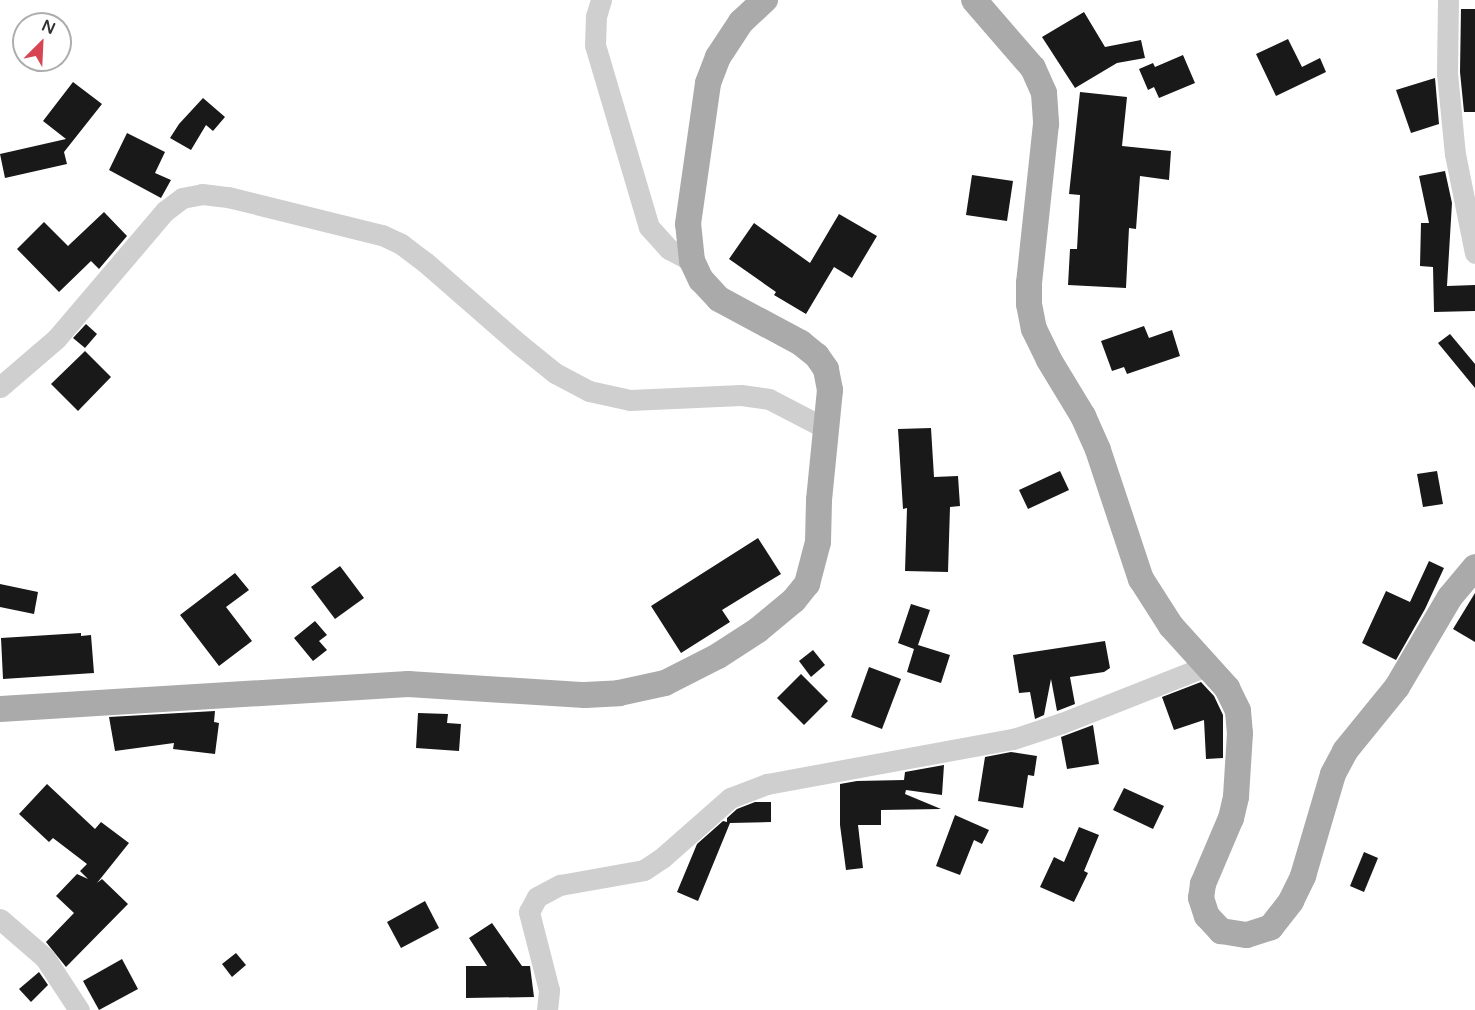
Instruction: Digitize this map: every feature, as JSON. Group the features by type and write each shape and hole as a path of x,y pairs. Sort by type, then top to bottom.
{"main road":[{"path":"0,709 408,684 585,694 619,693 665,683 718,656 758,630 794,600 807,584 818,542 825,428 830,390 826,369 818,356 801,343 719,299 700,280 692,261 687,224 708,83 718,57 741,22 765,0"},
{"path":"974,0 1033,68 1044,93 1046,124 1029,284 1029,304 1034,330 1049,360 1083,416 1098,450 1140,579 1171,626 1209,665 1227,688 1238,711 1240,733 1233,808 1203,884 1201,898 1207,916 1221,931 1247,935 1271,927 1291,901 1303,876 1333,774 1345,751 1397,687 1450,597 1475,567"}],"street":[{"path":"602,0 596,16 595,45 649,227 669,249 692,261"},
{"path":"1448,0 1447,73 1455,154 1475,253"},
{"path":"0,387 56,339 165,212 182,198 202,194 228,197 382,235 401,244 426,262 555,373 589,392 630,400 741,395 769,399 825,428"},
{"path":"547,1010 549,990 529,912 537,897 561,885 644,870 662,858 730,798 767,784 1013,739 1062,723 1209,665"},
{"path":"0,919 45,958 80,1010"}],"building":[{"path":"1461,9 1475,9 1475,112 1464,112 1460,72"},
{"path":"1084,12 1105,47 1141,40 1145,58 1117,63 1075,88 1042,37"},
{"path":"1288,39 1302,67 1320,58 1326,72 1276,96 1256,54"},
{"path":"1183,55 1195,83 1159,98 1154,87 1148,90 1139,69 1153,63 1155,67"},
{"path":"1435,78 1439,124 1411,133 1396,90"},
{"path":"73,82 102,104 64,152 67,164 5,178 0,154 66,139 43,121"},
{"path":"1080,92 1127,97 1122,146 1171,151 1169,180 1140,176 1136,229 1129,228 1126,288 1068,285 1070,249 1077,249 1080,195 1069,194"},
{"path":"203,98 225,117 213,131 206,125 191,150 170,138 179,124"},
{"path":"127,133 165,152 155,173 171,180 161,198 109,170"},
{"path":"1445,171 1452,203 1447,286 1475,285 1475,311 1434,312 1433,267 1420,266 1421,223 1429,223 1419,176"},
{"path":"972,175 1013,181 1007,221 966,215"},
{"path":"104,212 127,236 99,269 91,261 59,292 17,249 44,222 68,246"},
{"path":"839,214 877,236 852,278 834,267 806,314 774,295 776,292 729,259 754,223 810,263"},
{"path":"86,324 97,334 85,348 73,338"},
{"path":"1144,326 1149,338 1172,330 1180,356 1127,374 1124,367 1112,371 1101,341"},
{"path":"1450,334 1475,364 1475,388 1438,343"},
{"path":"85,351 111,377 78,411 51,384"},
{"path":"931,428 934,477 958,476 960,506 950,507 948,572 905,571 907,508 903,509 898,429"},
{"path":"1060,471 1069,490 1028,509 1019,490"},
{"path":"1437,471 1443,504 1423,507 1417,474"},
{"path":"758,538 781,574 722,610 730,622 681,653 651,606"},
{"path":"1429,561 1444,568 1425,609 1396,660 1362,643 1386,591 1410,602"},
{"path":"340,566 364,598 335,619 311,587"},
{"path":"235,573 249,590 226,607 252,641 219,666 180,615"},
{"path":"0,584 38,592 34,614 0,607"},
{"path":"1475,593 1475,642 1453,629"},
{"path":"911,604 930,610 918,645 950,655 941,683 907,672 914,649 898,643"},
{"path":"315,621 327,635 319,641 327,650 313,661 294,638"},
{"path":"81,633 81,636 91,635 94,673 3,679 1,638"},
{"path":"1105,641 1110,668 1104,672 1070,677 1075,704 1057,711 1051,679 1044,715 1035,719 1030,692 1019,693 1013,655"},
{"path":"813,650 825,665 811,677 799,661"},
{"path":"869,667 901,679 882,729 851,717"},
{"path":"801,674 828,701 804,725 777,698"},
{"path":"1201,682 1214,696 1223,715 1223,758 1206,759 1204,720 1174,730 1162,697"},
{"path":"215,711 214,722 219,723 215,754 173,749 174,743 115,751 109,717"},
{"path":"418,713 448,714 447,723 461,724 459,751 416,748"},
{"path":"1093,725 1099,764 1067,769 1061,737"},
{"path":"1011,752 1037,756 1034,776 1028,775 1023,808 978,801 985,757"},
{"path":"944,765 942,795 906,790 905,794 941,809 881,810 881,825 858,825 863,868 846,870 840,825 840,784 857,781 904,780 905,772"},
{"path":"47,784 95,829 101,822 129,843 97,883 102,879 128,904 66,967 46,942 74,913 56,896 77,874 88,879 80,871 87,864 53,838 49,842 19,814"},
{"path":"1124,788 1164,806 1153,829 1113,810"},
{"path":"755,802 771,802 771,822 730,823 698,901 677,892 697,844 723,821 727,822 727,818 737,809"},
{"path":"955,815 989,830 982,844 974,840 960,875 936,866"},
{"path":"1079,827 1099,835 1084,871 1088,873 1074,902 1040,887 1054,857 1064,862"},
{"path":"1364,852 1378,858 1364,892 1350,886"},
{"path":"425,901 439,928 401,948 387,922"},
{"path":"492,923 522,966 530,966 534,997 466,998 466,966 487,966 469,938"},
{"path":"236,953 246,965 232,977 222,964"},
{"path":"122,959 138,989 99,1010 83,981"},
{"path":"39,972 48,985 31,1002 19,989"}]}
